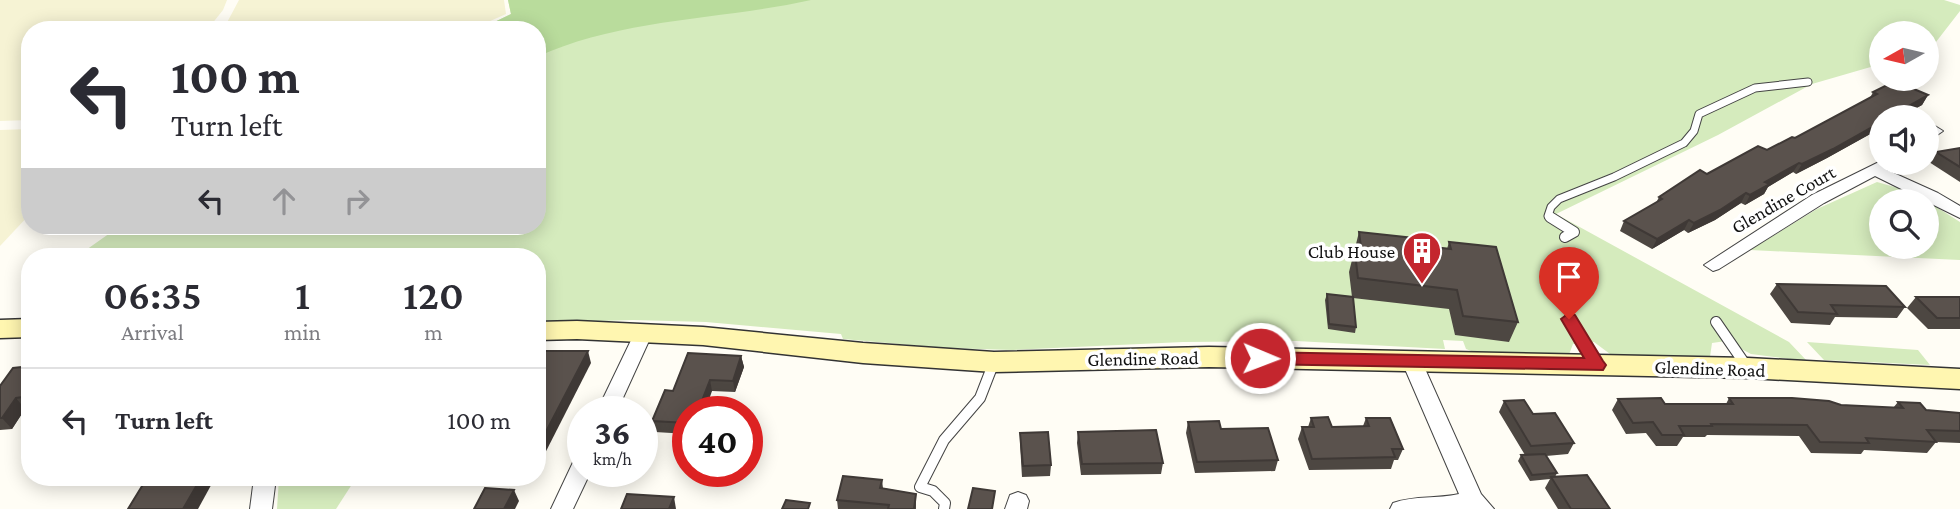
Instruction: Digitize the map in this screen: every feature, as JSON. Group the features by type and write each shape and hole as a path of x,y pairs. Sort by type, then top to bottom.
{"street":[{"name":"Glendine Court","path":"1713,265 1818,199 1869,174"},
{"name":"Glendine Court","path":"1896,175 1960,213"},
{"path":"0,329 21,328"},
{"name":"Glendine Road","path":"546,331 644,332 946,360 994,362 1209,357 1748,368 1960,379"},
{"path":"614,396 644,332"},
{"path":"1401,509 1478,505 1412,362"},
{"path":"261,509 264,486"},
{"path":"562,509 572,487"}],"lane":[{"path":"1565,237 1574,232 1548,216 1551,207 1559,199 1614,177 1684,143 1694,131 1699,114 1755,88 1808,82"},
{"path":"1569,319 1597,365"},
{"path":"1716,322 1748,368"},
{"path":"944,509 945,503 933,491 920,487 944,440 980,398 994,362"}],"shaded area":[{"path":"0,0 227,0 214,21 21,21 21,120 0,121"},
{"path":"239,0 504,0 506,14 490,21 228,21"},
{"path":"21,129 21,224 0,246 0,130"}],"green space":[{"path":"508,0 1944,0 1960,5 1960,11 1939,38 1939,21 1869,21 1869,67 1812,84 1718,135 1556,214 1789,342 1807,361 1751,354 1726,341 1712,343 1710,357 1614,357 1594,342 1573,344 1568,357 1479,354 1466,349 1463,341 1443,340 1445,349 1296,341 1183,342 1013,350 943,348 843,339 841,334 706,322 633,320 546,323 546,248 89,248 107,235 546,235 546,21 497,21 511,14"},
{"path":"508,0 811,0 637,27 603,34 546,53 546,21 497,21 511,14"},
{"path":"1877,182 1902,189 1869,189 1869,256 1750,250 1817,209"},
{"path":"1939,209 1960,222 1960,260 1939,259"},
{"path":"1807,342 1918,350 1930,365 1824,360"},
{"path":"278,486 351,486 336,509 277,509"}],"building":[{"path":"1919,91 1928,95 1910,105 1869,105 1869,129 1833,149 1799,163 1765,182 1770,184 1750,195 1746,193 1720,210 1694,223 1689,220 1657,239 1624,221 1662,199 1659,197 1700,170 1707,174 1758,146 1767,150 1792,137 1795,138 1877,94 1873,92"},
{"path":"1960,148 1960,167 1939,154 1939,152"},
{"path":"1359,232 1414,238 1416,245 1451,249 1449,242 1496,247 1518,322 1463,316 1457,290 1358,278 1355,253 1362,254"},
{"path":"1777,284 1886,286 1905,307 1831,305 1837,314 1798,312"},
{"path":"1327,294 1353,297 1356,327 1329,324"},
{"path":"1916,297 1960,297 1960,318 1937,318"},
{"path":"546,351 588,351 546,432"},
{"path":"688,353 741,356 733,381 710,380 704,396 672,396 672,422 658,421 658,407 665,390 673,391"},
{"path":"21,367 21,397 16,398 0,418 0,386 13,368"},
{"path":"1661,398 1665,404 1733,404 1729,398 1792,398 1829,401 1841,405 1903,408 1898,402 1920,403 1926,410 1960,413 1960,431 1927,430 1936,442 1866,438 1869,443 1820,442 1807,425 1679,426 1684,435 1662,435 1653,422 1633,423 1618,399"},
{"path":"1524,400 1533,414 1555,413 1574,443 1531,446 1504,401"},
{"path":"1328,417 1332,427 1369,426 1366,418 1390,418 1403,449 1392,449 1395,457 1312,459 1302,427 1314,427 1311,418"},
{"path":"1219,421 1221,429 1268,428 1278,460 1197,462 1188,422"},
{"path":"1156,430 1163,463 1082,464 1078,432"},
{"path":"1048,432 1051,465 1023,466 1020,433"},
{"path":"1545,454 1557,473 1532,475 1521,455"},
{"path":"1587,475 1610,509 1571,509 1551,477"},
{"path":"843,476 882,480 880,488 916,494 914,509 888,509 889,505 837,500"},
{"path":"142,486 196,486 183,509 128,509"},
{"path":"485,488 514,490 504,509 474,509"},
{"path":"973,488 995,491 992,509 968,509"},
{"path":"627,494 674,497 669,509 621,509"},
{"path":"786,500 810,503 808,509 782,509"}],"place":[{"name":"Club House","path":"1422,285"}],"route":[{"path":"1260,358 1597,365 1569,319"}]}
